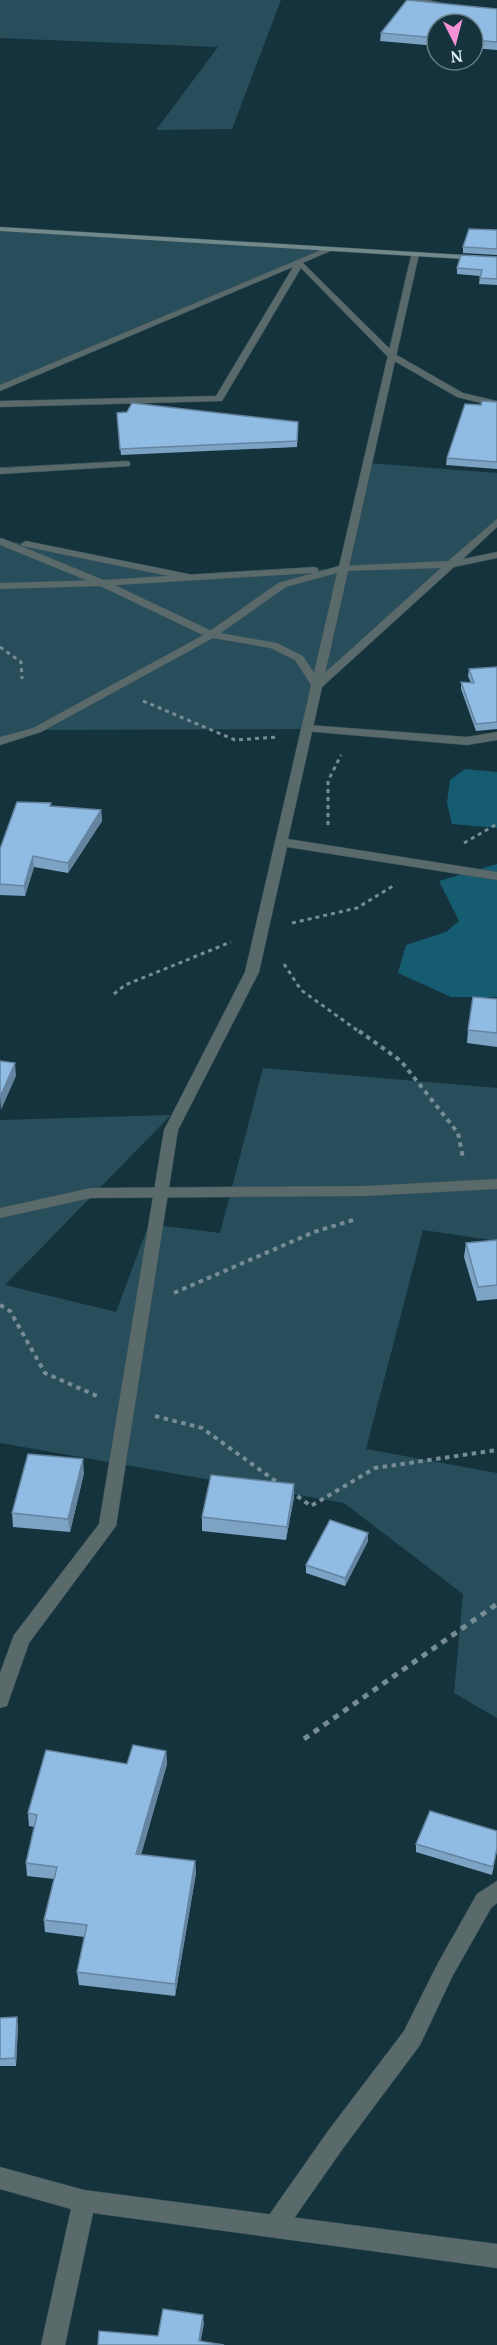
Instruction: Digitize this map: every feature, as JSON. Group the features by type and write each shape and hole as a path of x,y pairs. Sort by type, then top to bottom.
{"main road":[{"path":"0,228 497,259"}],"street":[{"path":"417,0 463,8"},
{"path":"0,388 329,250"},
{"path":"0,1700 21,1640 106,1526 171,1130 252,972 415,254"},
{"path":"300,262 392,356 460,395 497,404"},
{"path":"0,404 219,399 300,262"},
{"path":"0,471 127,464"},
{"path":"317,686 497,522"},
{"path":"0,540 188,577"},
{"path":"0,540 102,583 211,635 273,645 299,658 317,686"},
{"path":"0,586 102,583 344,568 453,564 497,555"},
{"path":"0,741 37,730 211,635 282,585 344,568"},
{"path":"308,729 467,741 497,736"},
{"path":"281,842 497,876"},
{"path":"0,1213 91,1193 366,1191 497,1184"},
{"path":"275,2226 336,2139 412,2038 444,1970 484,1901 497,1890"},
{"path":"0,2178 84,2200 497,2256"},
{"path":"53,2345 84,2200"}],"path":[{"path":"0,646 21,662 22,679"},
{"path":"113,688 235,740 284,736 304,745"},
{"path":"328,850 328,781 353,732"},
{"path":"114,994 125,985 262,930 357,908 497,824"},
{"path":"262,930 301,990 401,1061 458,1133 468,1185"},
{"path":"142,1306 314,1232 358,1219"},
{"path":"0,1305 10,1311 45,1373 126,1409 202,1428 311,1506 375,1468 497,1450"},
{"path":"304,1739 497,1604"}],"shaded area":[{"path":"0,0 281,0 232,129 156,130 218,47 0,38"},
{"path":"0,229 329,250 0,388"},
{"path":"368,463 497,473 497,522 317,686 308,729 37,730 0,741 0,539 188,577 343,568"},
{"path":"465,769 497,772 497,828 452,824 447,803 450,780"},
{"path":"497,864 497,997 451,997 398,973 406,945 446,932 459,921 439,881"},
{"path":"263,1068 497,1088 497,1241 423,1230 366,1449 497,1473 497,1718 454,1693 463,1594 344,1503 0,1443 0,1120 171,1115 5,1285 116,1312 149,1224 220,1233"}],"building":[{"path":"407,0 497,9 497,42 485,41 485,12 425,12 425,37 381,33"},
{"path":"469,229 497,230 497,249 463,247"},
{"path":"461,255 497,257 497,279 480,278 482,270 457,268"},
{"path":"482,401 497,402 497,462 447,458 465,404 481,405"},
{"path":"132,403 298,422 297,441 120,449 117,413 127,412"},
{"path":"497,667 497,722 476,724 461,682 474,683 469,669"},
{"path":"17,802 51,803 50,806 101,810 68,863 33,856 24,886 0,884 0,849"},
{"path":"473,997 497,999 497,1033 468,1030"},
{"path":"0,1061 15,1063 0,1097"},
{"path":"497,1240 497,1285 478,1287 466,1243"},
{"path":"28,1454 83,1459 68,1519 12,1513"},
{"path":"211,1475 294,1484 287,1527 202,1517"},
{"path":"330,1520 368,1533 345,1578 306,1565"},
{"path":"133,1745 166,1751 136,1854 195,1861 175,1984 77,1972 87,1925 44,1920 57,1867 26,1863 37,1815 28,1813 46,1750 127,1764"},
{"path":"430,1811 497,1831 497,1848 493,1867 416,1844"},
{"path":"17,2017 15,2058 0,2059 0,2018"},
{"path":"163,2309 203,2315 199,2341 224,2345 98,2345 99,2331 158,2336"}]}
